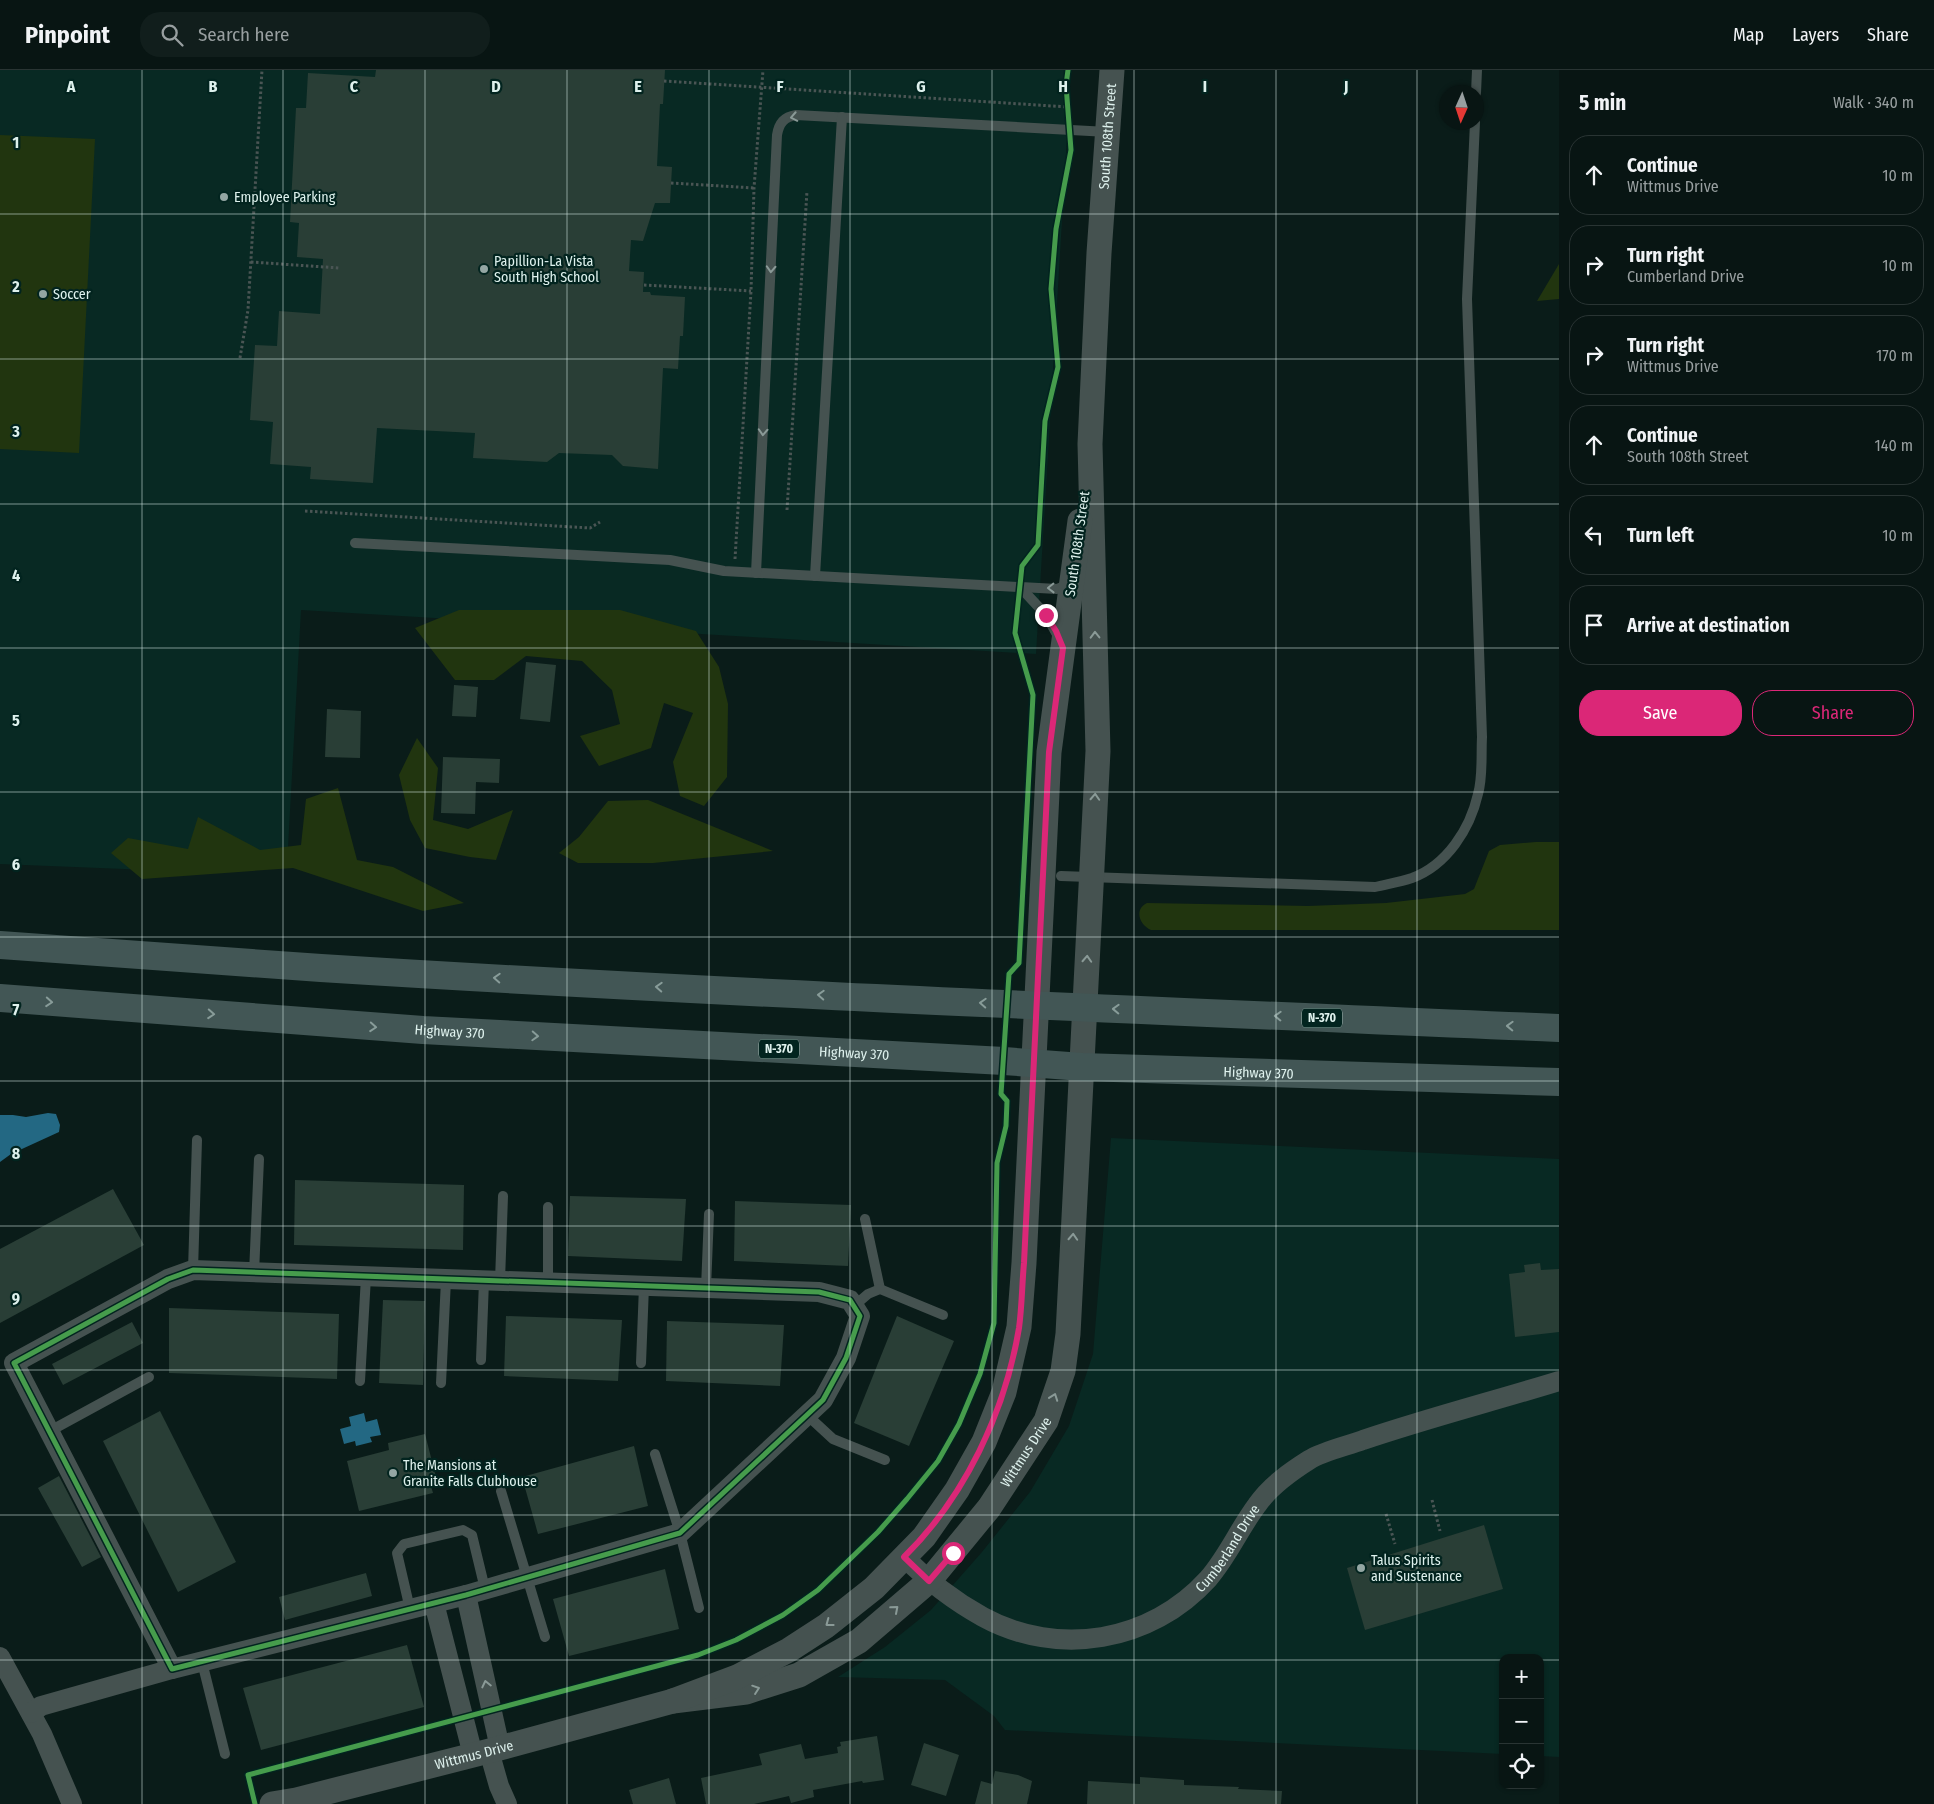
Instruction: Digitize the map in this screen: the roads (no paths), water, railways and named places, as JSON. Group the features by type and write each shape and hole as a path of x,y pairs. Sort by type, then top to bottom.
{"highway":[{"name":"N-370","path":"0,944 328,968 1036,1006 1559,1028"},
{"name":"Highway 370","path":"0,998 423,1030 1082,1067 1559,1082"}],"street":[{"name":"South 108th Street","path":"1084,1008 1098,751 1090,444 1099,253 1112,70"},
{"name":"South 108th Street","path":"1034,1063 1049,752 1090,444"},
{"name":"Wittmus Drive","path":"673,1701 746,1692 799,1675 859,1641 929,1581 989,1508 1046,1421 1063,1372 1068,1334 1084,1008"},
{"name":"Wittmus Drive","path":"272,1804 296,1800 488,1752 673,1701 737,1677 789,1650 826,1626 874,1588 924,1537 957,1490 984,1442 1004,1392 1019,1327 1034,1063"},
{"path":"31,1713 41,1706 172,1669 466,1595 680,1533 823,1400 846,1358 860,1316 850,1300 819,1292 193,1270 168,1279 7,1366 50,1431 172,1669"},
{"name":"Cumberland Drive","path":"904,1557 929,1581 983,1618 1014,1630 1045,1638 1076,1641 1109,1637 1169,1614 1196,1591 1219,1566 1257,1504 1282,1479 1312,1458 1377,1436 1559,1381"},
{"path":"466,1595 488,1752"},
{"path":"434,1603 507,1804"},
{"path":"0,1657 42,1734 72,1804"}],"lane":[{"path":"1477,85 1478,70"},
{"path":"756,573 778,131 784,120 791,116 1108,132"},
{"path":"815,576 842,118"},
{"path":"1061,876 1374,887 1413,878 1442,861 1458,841 1478,794 1482,737 1468,300 1475,130"},
{"path":"355,543 670,560 701,568 735,572 1020,588 1057,589 1064,586 1073,572"},
{"path":"1020,588 1046,615 1056,631 1063,648"},
{"path":"193,1270 197,1140"},
{"path":"254,1273 258,1159"},
{"path":"481,1360 503,1196"},
{"path":"548,1207 548,1283"},
{"path":"706,1288 709,1214"},
{"path":"865,1219 880,1289"},
{"path":"360,1381 366,1277"},
{"path":"440,1383 446,1280"},
{"path":"641,1364 644,1286"},
{"path":"854,1306 868,1294 880,1289 943,1315"},
{"path":"50,1431 149,1377"},
{"path":"806,1415 833,1439 885,1460"},
{"path":"654,1454 680,1533 699,1608"},
{"path":"501,1491 545,1637"},
{"path":"410,1609 397,1553 404,1544 463,1530 472,1534 485,1589"},
{"path":"202,1662 224,1754"}],"water":[{"path":"48,1113 56,1114 60,1125 59,1132 11,1154 0,1162 0,1115 26,1117"},
{"path":"364,1413 366,1422 377,1419 381,1435 370,1437 372,1442 356,1446 355,1441 344,1444 340,1429 351,1426 349,1417"}],"place":[{"name":"Employee Parking","path":"224,197"},
{"name":"Papillion-La Vista South High School","path":"484,269"},
{"name":"Soccer","path":"43,294"},
{"name":"The Mansions at Granite Falls Clubhouse","path":"393,1473"},
{"name":"Talus Spirits and Sustenance","path":"1361,1568"}]}
